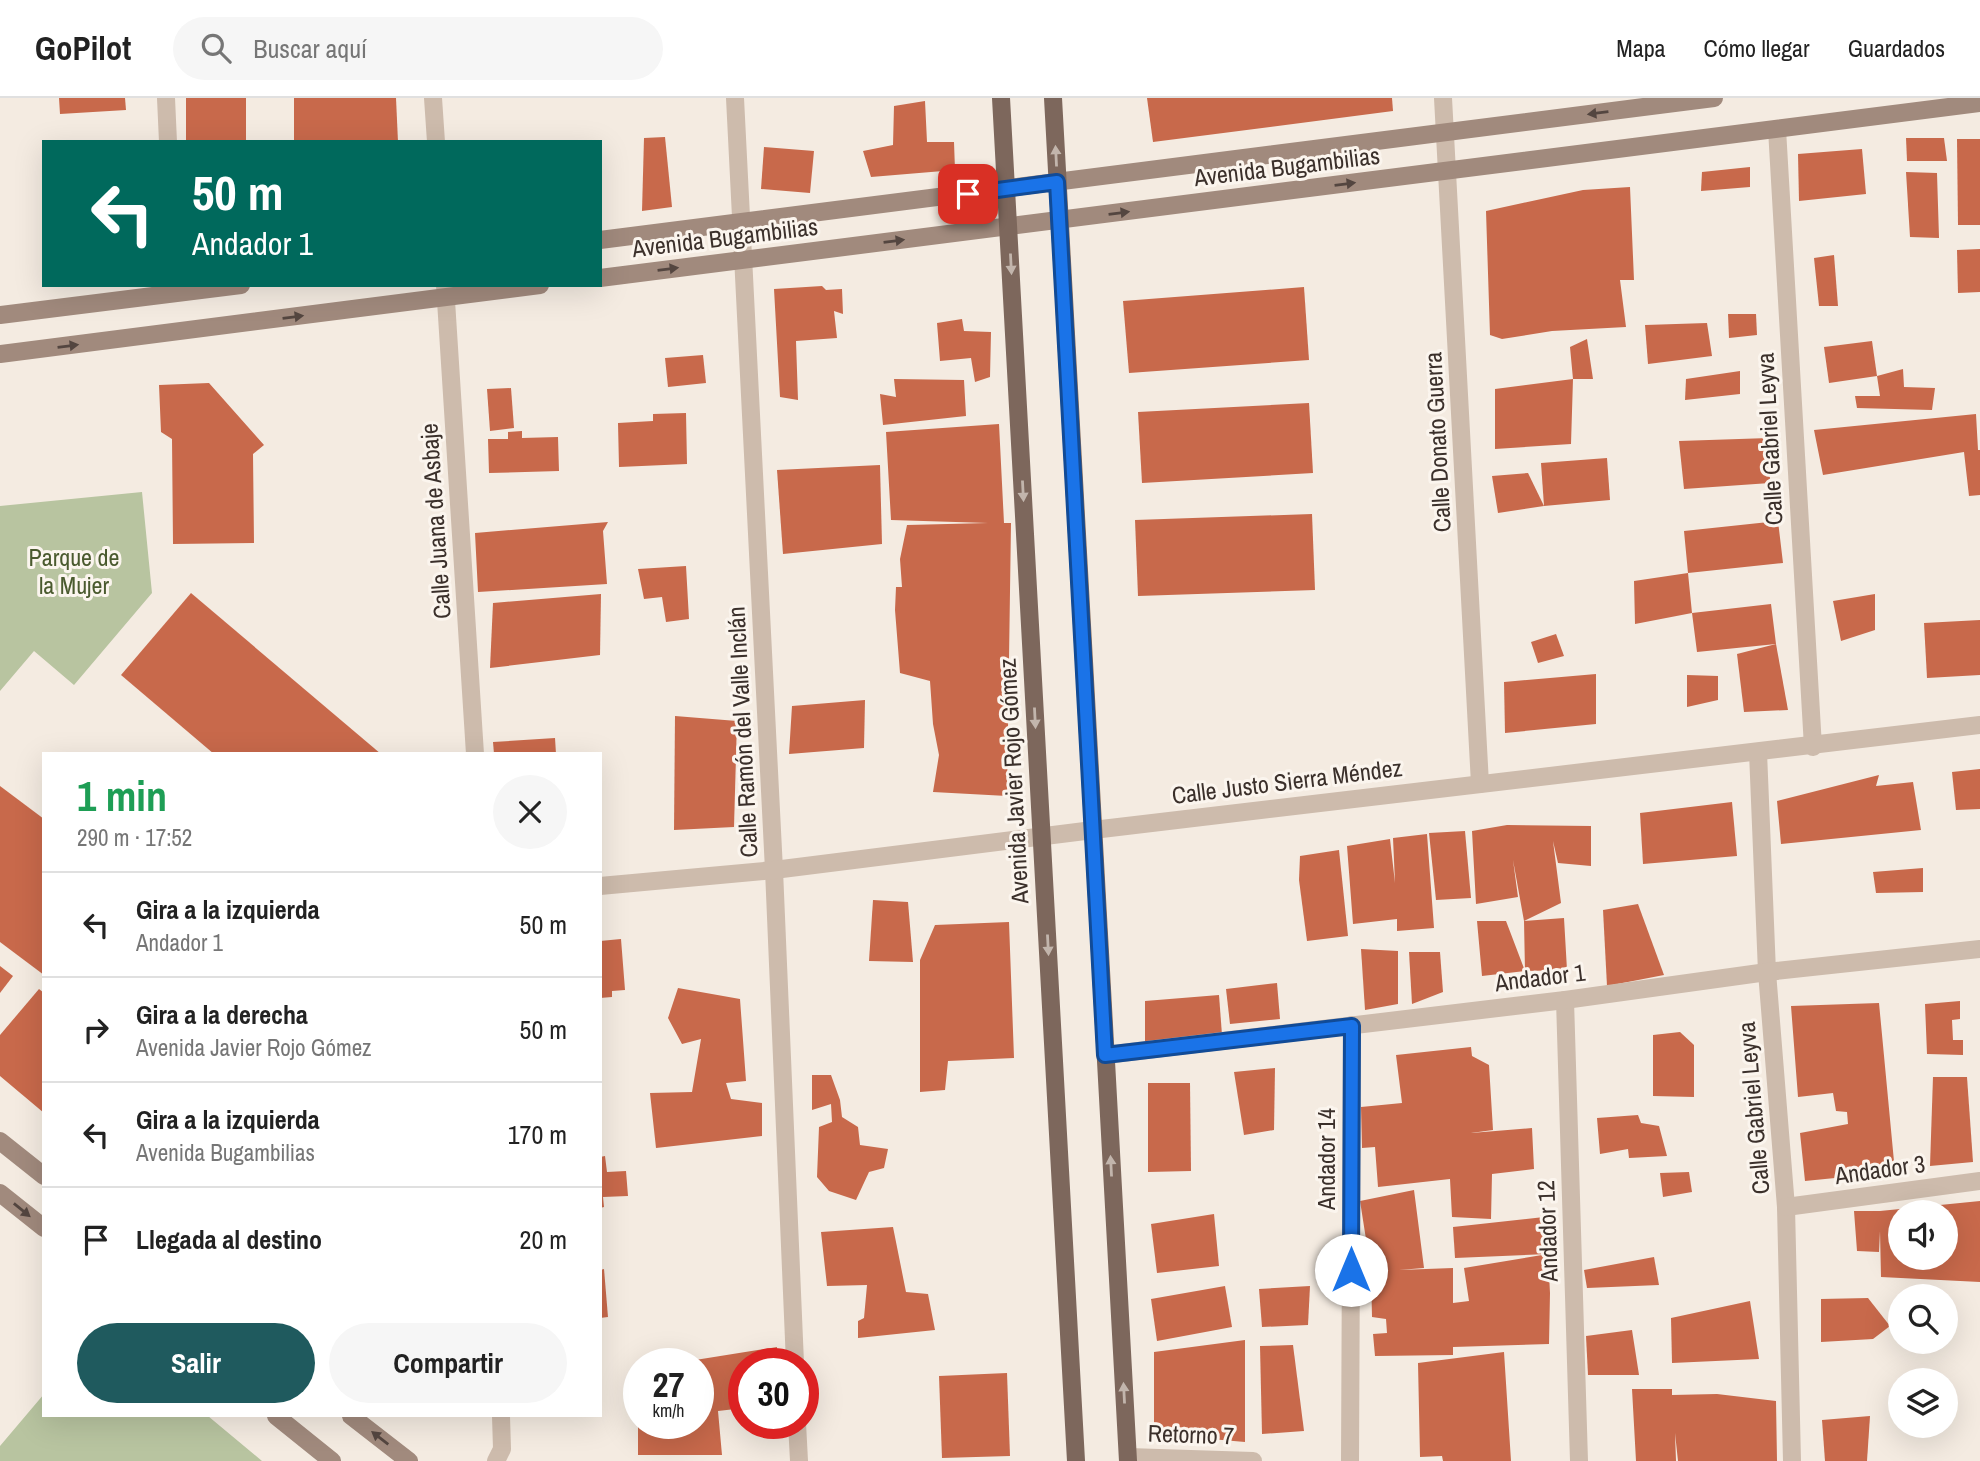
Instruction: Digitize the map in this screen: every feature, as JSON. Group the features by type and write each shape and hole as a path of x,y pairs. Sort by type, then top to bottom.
{"main road":[{"name":"Avenida Javier Rojo Gómez","path":"1001,98 1076,1461"},
{"path":"1053,98 1128,1459"},
{"name":"Avenida Bugambilias","path":"602,240 1714,98"},
{"name":"Avenida Bugambilias","path":"602,278 1980,103"},
{"path":"0,315 176,289 208,287"},
{"path":"0,354 446,291 509,287"},
{"path":"2,1147 42,1175"},
{"path":"0,1193 42,1226"},
{"path":"277,1417 332,1461"},
{"path":"352,1417 409,1461"}],"street":[{"path":"166,98 169,140"},
{"path":"433,98 436,140"},
{"name":"Calle Ramón del Valle Inclán","path":"735,98 774,870 794,1348"},
{"name":"Calle Donato Guerra","path":"1443,98 1449,170 1480,784"},
{"name":"Calle Gabriel Leyva","path":"1777,129 1813,747"},
{"name":"Calle Juana de Asbaje","path":"446,291 475,752"},
{"name":"Calle Justo Sierra Méndez","path":"602,886 774,870 1980,725"},
{"name":"Calle Gabriel Leyva","path":"1758,752 1767,972 1786,1207 1792,1461"},
{"name":"Andador 1","path":"1105,1055 1565,1000 1767,972 1980,949"},
{"name":"Andador 12","path":"1565,1000 1579,1461"},
{"name":"Andador 14","path":"1350,1461 1352,1026"},
{"name":"Andador 3","path":"1786,1207 1980,1181"},
{"path":"496,1461 502,1449 501,1417"},
{"path":"798,1439 799,1461"},
{"name":"Retorno 7","path":"1128,1459 1253,1461"}],"green space":[{"name":"Parque de la Mujer","path":"142,492 152,593 74,685 34,651 0,691 0,506"},
{"path":"42,1396 42,1417 209,1417 262,1461 0,1461 0,1446"}],"building":[{"path":"59,98 125,98 126,110 60,114"},
{"path":"186,98 246,98 246,140 186,140"},
{"path":"294,98 396,98 398,140 294,140"},
{"path":"1147,98 1392,98 1393,111 1153,142"},
{"path":"925,101 927,142 954,142 955,170 871,177 863,151 893,145 894,106"},
{"path":"665,137 672,207 642,211 644,138"},
{"path":"1906,138 1944,138 1947,161 1907,161"},
{"path":"1957,139 1980,139 1980,225 1958,225"},
{"path":"764,147 814,151 810,193 761,189"},
{"path":"1862,149 1866,194 1799,201 1798,154"},
{"path":"1750,167 1750,187 1701,191 1702,172"},
{"path":"1906,172 1937,173 1939,238 1910,237"},
{"path":"1630,187 1634,280 1620,280 1626,327 1552,331 1502,339 1490,335 1486,211 1583,190"},
{"path":"1980,249 1980,292 1958,293 1957,250"},
{"path":"1834,255 1838,306 1819,306 1814,258"},
{"path":"822,286 826,290 842,289 843,314 834,311 837,338 796,341 798,400 780,397 774,289"},
{"path":"1304,287 1309,360 1129,373 1123,301"},
{"path":"1728,314 1756,314 1757,335 1729,338"},
{"path":"962,319 964,331 991,332 990,377 975,382 971,358 940,361 937,323"},
{"path":"1707,323 1712,356 1648,364 1645,325"},
{"path":"1587,339 1593,379 1573,379 1570,347"},
{"path":"1872,341 1877,376 1829,383 1824,347"},
{"path":"703,355 706,383 668,387 665,358"},
{"path":"1903,369 1904,387 1935,388 1932,410 1857,408 1855,396 1880,396 1877,376"},
{"path":"1740,371 1740,394 1685,400 1686,379"},
{"path":"894,379 964,380 966,416 883,425 880,394 896,397"},
{"path":"1573,379 1571,444 1495,449 1495,389"},
{"path":"209,383 264,445 253,454 254,543 173,544 172,439 161,432 159,385"},
{"path":"511,388 514,428 490,431 487,389"},
{"path":"1309,403 1313,473 1142,483 1138,412"},
{"path":"686,413 687,464 619,467 618,423 653,421 653,414"},
{"path":"1976,414 1980,450 1980,495 1969,496 1964,452 1823,475 1814,430"},
{"path":"999,424 1004,523 1011,523 1007,796 933,792 939,755 933,724 930,681 900,673 895,610 896,587 902,587 900,559 907,525 988,523 891,520 886,432"},
{"path":"522,431 522,438 558,437 559,471 489,473 488,439 508,439 508,432"},
{"path":"1769,438 1770,483 1684,489 1679,441"},
{"path":"1607,458 1610,500 1544,506 1541,463"},
{"path":"880,465 882,544 783,554 777,470"},
{"path":"1528,473 1544,506 1498,513 1492,476"},
{"path":"1312,514 1315,590 1138,596 1135,520"},
{"path":"1778,521 1783,563 1688,573 1684,531"},
{"path":"608,522 603,531 607,584 478,592 475,533"},
{"path":"686,566 689,619 666,622 662,597 644,599 638,569"},
{"path":"1688,573 1692,613 1635,624 1634,581"},
{"path":"191,593 379,752 212,752 121,675"},
{"path":"601,594 600,655 490,668 493,603"},
{"path":"1875,594 1875,630 1841,641 1833,601"},
{"path":"1771,604 1776,644 1697,652 1692,613"},
{"path":"1980,620 1980,675 1927,678 1924,623"},
{"path":"1556,634 1564,656 1538,663 1531,642"},
{"path":"1776,644 1788,710 1744,712 1737,654"},
{"path":"1596,674 1596,724 1505,733 1504,682"},
{"path":"1687,675 1718,676 1718,700 1687,707"},
{"path":"865,700 864,748 789,754 792,706"},
{"path":"675,716 737,721 734,827 674,830"},
{"path":"555,738 556,752 494,752 493,742"},
{"path":"1980,769 1980,809 1956,810 1952,772"},
{"path":"1879,775 1876,786 1913,782 1921,830 1781,844 1777,801"},
{"path":"0,786 42,818 42,974 0,942"},
{"path":"1732,802 1737,856 1643,864 1640,813"},
{"path":"1507,825 1591,826 1591,866 1558,863 1553,841 1561,903 1524,921 1513,860 1518,897 1476,904 1472,831"},
{"path":"1465,831 1471,898 1436,900 1429,833"},
{"path":"1427,834 1434,928 1397,931 1397,919 1353,924 1347,846 1390,839 1395,883 1393,838"},
{"path":"1339,850 1348,936 1307,941 1299,880 1300,856"},
{"path":"1923,868 1923,892 1876,893 1873,872"},
{"path":"873,900 908,902 913,962 869,961"},
{"path":"1638,904 1664,975 1607,986 1603,910"},
{"path":"1564,918 1567,970 1525,971 1524,921"},
{"path":"1477,921 1506,921 1525,971 1482,976"},
{"path":"1009,922 1014,1058 948,1061 945,1090 920,1092 920,960 935,925"},
{"path":"621,939 625,990 612,991 612,997 602,998 602,941"},
{"path":"1361,949 1398,951 1398,1004 1365,1010"},
{"path":"1409,952 1440,952 1443,992 1412,1004"},
{"path":"0,966 13,976 0,993"},
{"path":"1277,983 1280,1019 1230,1024 1226,989"},
{"path":"678,988 740,999 746,1081 726,1083 731,1099 762,1103 762,1136 656,1148 650,1093 692,1092 701,1039 682,1044 668,1018"},
{"path":"39,989 42,991 42,1111 0,1076 0,1035"},
{"path":"1219,995 1222,1035 1145,1044 1145,1001"},
{"path":"1960,1001 1960,1019 1952,1020 1953,1040 1963,1040 1963,1055 1927,1054 1925,1004"},
{"path":"1879,1003 1895,1172 1805,1181 1800,1133 1848,1124 1847,1112 1836,1111 1833,1093 1798,1097 1791,1006"},
{"path":"1680,1032 1694,1045 1694,1097 1653,1096 1653,1035"},
{"path":"1471,1047 1472,1056 1489,1065 1493,1130 1471,1133 1532,1128 1534,1169 1492,1174 1491,1219 1452,1217 1450,1179 1378,1187 1375,1147 1362,1148 1361,1107 1402,1103 1396,1055"},
{"path":"1275,1068 1274,1130 1244,1135 1234,1072"},
{"path":"812,1075 831,1075 840,1100 842,1117 858,1127 860,1145 888,1149 884,1168 869,1172 856,1200 829,1191 817,1177 819,1127 832,1122 831,1104 812,1110"},
{"path":"1933,1077 1967,1077 1973,1162 1930,1166"},
{"path":"1148,1083 1190,1083 1191,1171 1148,1172"},
{"path":"1638,1115 1641,1123 1659,1126 1667,1156 1629,1158 1628,1149 1600,1154 1597,1118"},
{"path":"605,1156 607,1172 626,1171 628,1196 603,1197 602,1208 602,1157"},
{"path":"1689,1172 1692,1192 1663,1197 1660,1173"},
{"path":"1414,1190 1424,1268 1399,1270 1453,1268 1453,1303 1469,1301 1464,1268 1548,1254 1549,1344 1453,1347 1453,1355 1375,1356 1373,1334 1387,1333 1386,1319 1372,1317 1371,1271 1360,1201"},
{"path":"1980,1201 1980,1282 1881,1277 1880,1231 1879,1252 1857,1251 1854,1211 1888,1210 1888,1270 1958,1270 1958,1203"},
{"path":"1214,1214 1219,1266 1157,1273 1151,1224"},
{"path":"1544,1217 1548,1254 1455,1258 1453,1227"},
{"path":"893,1227 906,1292 928,1294 935,1330 858,1338 858,1321 864,1318 867,1285 827,1286 821,1232"},
{"path":"1654,1257 1659,1285 1587,1288 1584,1270"},
{"path":"602,1270 608,1317 602,1318"},
{"path":"1225,1286 1232,1327 1157,1341 1151,1299"},
{"path":"1310,1286 1308,1325 1262,1327 1259,1289"},
{"path":"1868,1298 1888,1323 1888,1328 1873,1339 1821,1342 1821,1299"},
{"path":"1750,1301 1759,1359 1672,1363 1671,1318"},
{"path":"1632,1330 1639,1375 1588,1375 1586,1336"},
{"path":"1245,1340 1245,1442 1154,1434 1154,1352"},
{"path":"1293,1345 1304,1431 1262,1434 1260,1346"},
{"path":"1504,1352 1511,1461 1443,1461 1442,1456 1420,1457 1418,1363"},
{"path":"728,1355 728,1410 718,1411 722,1455 638,1455 638,1439 714,1439 714,1357"},
{"path":"1007,1373 1010,1456 942,1458 939,1376"},
{"path":"1632,1389 1672,1389 1672,1395 1717,1394 1776,1401 1777,1461 1678,1461 1675,1433 1676,1461 1636,1461"},
{"path":"1870,1416 1867,1461 1825,1461 1822,1420"}],"route":[{"path":"968,194 1057,182 1105,1055 1352,1026 1351,1270"}]}
